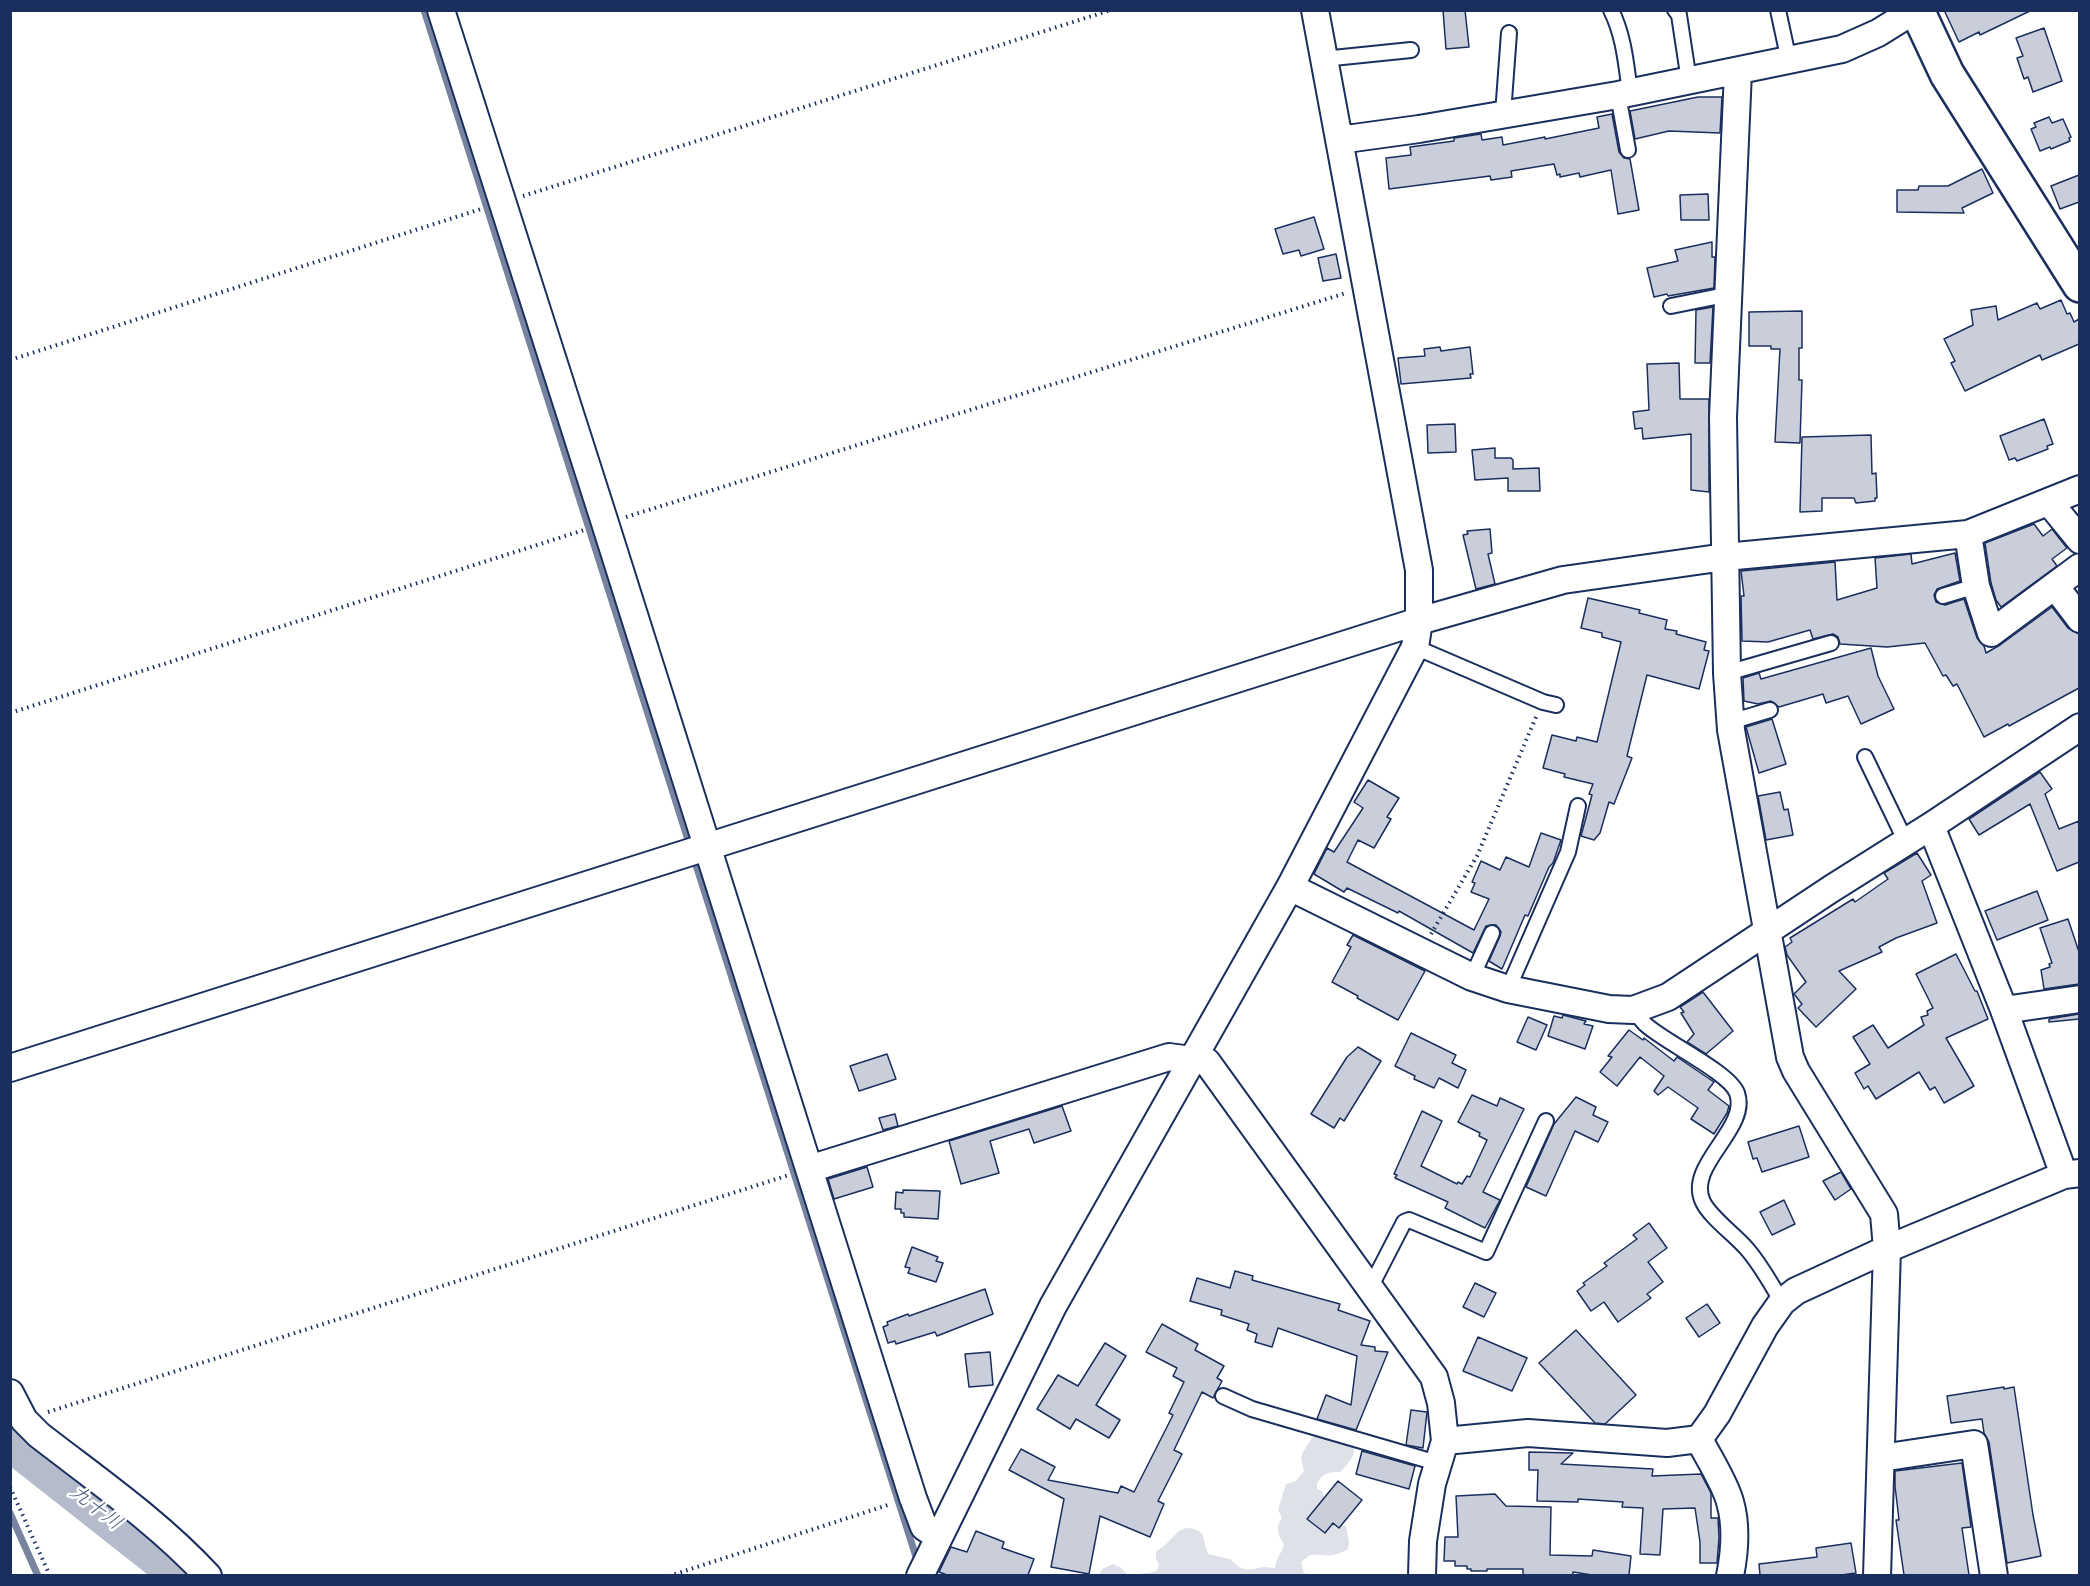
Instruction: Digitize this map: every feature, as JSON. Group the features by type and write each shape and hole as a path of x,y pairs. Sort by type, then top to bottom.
{"street":[{"path":"441,10 913,1498 924,1527 939,1537"},
{"path":"920,1575 1053,1306 1290,886 1415,647 1419,621 1419,570 1315,10"},
{"path":"1339,140 1419,129 1789,61 1842,49 1878,33 1916,10 1947,74 2079,285"},
{"path":"1738,71 1724,417 1727,673 1730,722 1790,1057 1796,1071 1884,1214 1887,1249 1877,1575"},
{"path":"10,1068 1419,621 1563,580 1725,557 1968,534 2079,489"},
{"path":"2049,502 2079,540"},
{"path":"1968,534 1976,586 1991,633 2079,567"},
{"path":"2055,586 2079,620"},
{"path":"1290,886 1472,977 1508,989 1610,1009 1633,1010 1668,997 2079,727"},
{"path":"1441,1452 1528,1433 1667,1443 1699,1439 1717,1414 1765,1326 1782,1302 1796,1291 1887,1249 2072,1174 1931,826"},
{"path":"2004,1010 2079,999"},
{"path":"809,1169 1169,1057 1193,1058 1207,1062 1434,1377 1442,1403 1441,1452 1423,1540 1422,1575"},
{"path":"10,1393 24,1420 39,1435 152,1523 208,1575"},
{"path":"1699,1439 1730,1500 1735,1529 1734,1556 1730,1575"},
{"path":"1881,1458 1974,1444 1994,1575"}],"lane":[{"path":"1611,10 1624,46 1624,93 1628,150"},
{"path":"1675,10 1679,15 1689,81"},
{"path":"1778,10 1789,61"},
{"path":"1503,114 1509,33"},
{"path":"1323,59 1411,50"},
{"path":"1671,306 1730,294"},
{"path":"1943,596 1976,586"},
{"path":"1727,673 1831,644"},
{"path":"1415,647 1549,703"},
{"path":"1730,722 1770,710"},
{"path":"1865,757 1906,842"},
{"path":"1508,989 1568,852 1578,806"},
{"path":"1472,977 1492,933"},
{"path":"1633,1010 1646,1025 1722,1076 1737,1094 1735,1121 1707,1163 1700,1189 1703,1203 1746,1248 1761,1267 1782,1302"},
{"path":"1370,1288 1404,1222 1409,1220 1485,1252 1546,1121"},
{"path":"1223,1396 1252,1409 1441,1452"}],"path":[{"path":"10,360 1111,10"},
{"path":"10,713 605,523 1366,287"},
{"path":"1420,952 1477,856 1549,703"},
{"path":"24,1420 809,1169"},
{"path":"10,1487 50,1575"},
{"path":"669,1575 913,1498"}],"shaded area":[{"path":"1324,1434 1354,1442 1353,1455 1347,1465 1340,1472 1324,1475 1317,1483 1317,1489 1322,1491 1326,1502 1325,1524 1346,1526 1348,1549 1333,1555 1310,1555 1301,1562 1304,1573 1310,1575 1136,1576 1157,1570 1159,1565 1156,1551 1177,1533 1187,1528 1202,1533 1208,1554 1230,1559 1239,1567 1248,1570 1263,1567 1275,1568 1284,1544 1278,1531 1282,1518 1278,1510 1286,1484 1296,1481 1304,1471 1301,1458 1314,1435"},
{"path":"1113,1564 1128,1575 1099,1575 1102,1569"}],"building":[{"path":"1443,10 1465,10 1469,47 1446,49"},
{"path":"1944,10 2032,10 1980,35 1979,32 1959,42"},
{"path":"2044,28 2062,81 2033,92 2028,77 2024,79 2017,58 2023,56 2016,38"},
{"path":"1698,97 1722,97 1720,133 1669,131 1635,139 1630,111"},
{"path":"1612,114 1619,152 1624,158 1630,159 1639,210 1618,214 1611,170 1580,177 1579,173 1560,177 1560,174 1557,175 1554,164 1511,171 1512,177 1491,180 1490,176 1389,189 1386,158 1411,155 1410,147 1454,141 1454,138 1481,134 1482,140 1502,137 1503,145 1545,137 1545,139 1599,128 1597,117"},
{"path":"2049,117 2052,123 2063,119 2071,137 2070,141 2040,151 2031,129 2036,127 2034,123"},
{"path":"1982,169 1993,193 1962,208 1964,213 1897,212 1897,190 1918,190 1919,186 1948,186"},
{"path":"2079,175 2079,202 2060,209 2051,186"},
{"path":"1708,194 1709,220 1681,220 1680,195"},
{"path":"1314,217 1324,249 1301,256 1299,250 1283,254 1275,229"},
{"path":"1712,242 1712,257 1715,257 1714,288 1654,297 1647,268 1678,261 1675,250"},
{"path":"1336,254 1341,278 1323,281 1318,258"},
{"path":"2061,300 2067,314 2070,313 2074,322 2079,319 2079,344 2042,360 2040,355 1965,391 1951,363 1955,361 1944,339 1973,325 1971,310 1996,306 1998,320 2037,303 2040,309"},
{"path":"1713,307 1710,363 1695,363 1696,310"},
{"path":"1802,311 1802,348 1799,348 1799,380 1802,380 1800,443 1775,442 1780,349 1771,349 1771,346 1749,346 1749,312"},
{"path":"1440,347 1441,351 1470,347 1473,374 1470,374 1471,378 1401,384 1398,358 1425,356 1424,349"},
{"path":"1679,363 1680,399 1709,399 1709,492 1691,490 1691,434 1643,439 1642,428 1635,429 1633,412 1649,410 1647,364"},
{"path":"2044,419 2053,444 2047,446 2048,449 2017,461 2015,458 2009,460 2000,436"},
{"path":"1455,424 1456,452 1428,453 1427,425"},
{"path":"1871,435 1872,474 1876,473 1877,498 1875,501 1856,503 1854,498 1822,498 1822,511 1800,512 1802,437"},
{"path":"1495,448 1495,458 1511,458 1513,469 1539,468 1540,491 1508,491 1508,478 1475,480 1472,450"},
{"path":"2034,524 2043,536 2052,529 2067,548 2052,559 2057,566 2001,607 1996,600 1991,583 1985,543"},
{"path":"1490,529 1492,553 1488,554 1495,584 1476,589 1463,535 1468,534 1467,531"},
{"path":"1955,553 1960,581 1937,589 1934,595 1936,602 1945,605 1964,599 1977,638 1984,646 1986,653 2052,607 2068,628 2079,634 2079,688 1984,737 1957,684 1953,686 1946,675 1943,676 1925,643 1887,647 1840,644 1838,637 1833,634 1813,639 1810,630 1768,642 1742,641 1741,596 1744,596 1741,571 1835,562 1837,600 1877,588 1875,558 1911,554 1912,564"},
{"path":"1588,598 1640,610 1639,613 1667,620 1665,629 1706,642 1704,650 1709,651 1699,689 1647,675 1627,756 1632,758 1614,804 1609,802 1600,833 1594,840 1581,836 1593,784 1564,777 1565,774 1543,768 1552,735 1576,741 1577,737 1597,742 1621,642 1602,637 1602,633 1581,628"},
{"path":"1871,648 1878,676 1894,709 1861,724 1848,696 1826,703 1823,694 1779,707 1771,701 1758,704 1744,701 1743,678 1759,673 1761,679"},
{"path":"1772,719 1786,764 1759,773 1746,727"},
{"path":"2040,772 2052,789 2045,794 2059,829 2079,821 2079,862 2057,871 2030,804 1979,835 1969,819"},
{"path":"1368,780 1399,798 1387,817 1391,819 1374,848 1358,840 1347,862 1474,930 1489,899 1471,892 1475,883 1472,882 1481,861 1500,870 1506,857 1529,867 1541,833 1561,840 1553,863 1549,867 1528,916 1525,915 1502,969 1489,961 1501,932 1496,925 1486,926 1473,953 1399,911 1398,913 1347,888 1344,892 1314,874 1327,848 1334,852 1363,808 1354,802"},
{"path":"1780,792 1784,810 1788,809 1793,835 1766,840 1758,796"},
{"path":"1917,853 1931,875 1922,881 1937,923 1896,938 1879,947 1882,952 1839,971 1856,989 1816,1027 1798,1008 1802,1004 1794,994 1806,982 1787,955 1785,947 1792,942 1790,938 1853,899 1855,902 1888,879 1884,873"},
{"path":"2037,891 2048,920 1997,940 1985,911"},
{"path":"2068,919 2079,952 2079,984 2044,989 2041,970 2050,967 2049,964 2052,963 2040,928"},
{"path":"1353,935 1425,971 1398,1020 1332,982 1351,947 1347,945"},
{"path":"1956,954 1977,991 1988,1019 1946,1038 1974,1086 1944,1103 1935,1087 1930,1090 1919,1072 1876,1099 1868,1086 1864,1089 1855,1073 1870,1064 1853,1037 1873,1025 1888,1048 1924,1025 1921,1017 1928,1015 1927,1011 1933,1008 1916,974"},
{"path":"1703,992 1733,1031 1706,1054 1687,1042 1694,1034 1681,1013 1684,1012 1680,1007"},
{"path":"2079,1014 2079,1019 2049,1022 2049,1019"},
{"path":"1563,1015 1586,1021 1584,1024 1593,1026 1585,1049 1548,1036 1554,1016 1562,1018"},
{"path":"1528,1017 1547,1025 1536,1050 1517,1042"},
{"path":"1629,1030 1643,1040 1644,1038 1674,1061 1677,1057 1714,1082 1708,1090 1729,1106 1714,1134 1691,1119 1698,1108 1668,1087 1658,1095 1654,1091 1664,1076 1640,1057 1617,1086 1600,1072 1612,1057 1608,1056"},
{"path":"1411,1033 1456,1055 1452,1063 1466,1070 1458,1088 1439,1078 1434,1088 1414,1079 1415,1076 1395,1066"},
{"path":"1358,1047 1381,1061 1344,1121 1340,1118 1334,1128 1311,1114 1347,1057"},
{"path":"887,1054 896,1079 859,1091 850,1066"},
{"path":"1472,1095 1497,1106 1500,1098 1524,1109 1483,1192 1500,1200 1485,1228 1445,1208 1448,1202 1395,1178 1397,1175 1394,1174 1422,1111 1442,1121 1421,1166 1457,1184 1458,1182 1462,1184 1467,1176 1470,1177 1487,1140 1479,1136 1480,1133 1458,1122"},
{"path":"1576,1097 1596,1107 1593,1115 1608,1122 1598,1142 1575,1131 1546,1196 1526,1187 1554,1124"},
{"path":"1062,1106 1071,1131 1034,1143 1029,1129 990,1141 999,1173 961,1184 949,1141"},
{"path":"895,1114 898,1126 883,1130 879,1118"},
{"path":"1799,1126 1809,1157 1762,1172 1757,1158 1753,1159 1748,1142"},
{"path":"867,1167 873,1187 834,1199 828,1179"},
{"path":"1841,1172 1851,1189 1835,1200 1823,1181"},
{"path":"903,1190 940,1191 938,1219 904,1217 901,1209 895,1209 896,1192 903,1193"},
{"path":"1784,1200 1795,1224 1772,1235 1760,1212"},
{"path":"1649,1223 1667,1248 1648,1262 1663,1282 1647,1294 1651,1298 1618,1322 1604,1302 1591,1311 1577,1291 1585,1285 1583,1283 1607,1266 1604,1263 1637,1239 1633,1235"},
{"path":"912,1247 938,1257 936,1261 943,1263 936,1282 908,1273 910,1268 905,1267"},
{"path":"1235,1271 1253,1276 1252,1280 1340,1304 1338,1310 1370,1321 1361,1345 1375,1347 1375,1351 1388,1352 1356,1430 1317,1419 1326,1395 1351,1405 1357,1356 1278,1328 1272,1347 1255,1342 1257,1334 1247,1330 1249,1324 1221,1315 1222,1310 1190,1301 1197,1278 1230,1288"},
{"path":"1475,1283 1496,1293 1484,1317 1463,1307"},
{"path":"985,1289 993,1314 937,1336 935,1332 896,1344 895,1341 888,1343 883,1327 888,1325 887,1322"},
{"path":"1707,1304 1720,1323 1699,1337 1686,1318"},
{"path":"1162,1324 1198,1344 1195,1350 1224,1366 1217,1378 1222,1381 1213,1398 1202,1392 1174,1450 1182,1454 1158,1501 1164,1504 1150,1537 1100,1516 1089,1574 1051,1567 1064,1499 1009,1470 1021,1449 1055,1467 1048,1480 1118,1493 1121,1486 1134,1492 1173,1415 1169,1413 1184,1382 1173,1376 1177,1368 1146,1352"},
{"path":"1576,1330 1636,1395 1605,1424 1595,1423 1539,1363"},
{"path":"1478,1337 1527,1358 1512,1391 1463,1371"},
{"path":"1105,1343 1126,1356 1096,1405 1120,1420 1109,1438 1076,1419 1070,1429 1037,1409 1058,1375 1078,1386"},
{"path":"990,1352 993,1385 969,1387 965,1354"},
{"path":"2004,1387 2004,1389 2014,1387 2041,1556 2007,1563 1989,1442 1984,1433 1982,1419 1951,1423 1947,1396"},
{"path":"1411,1410 1427,1412 1423,1448 1406,1445"},
{"path":"1362,1451 1415,1466 1409,1489 1356,1474"},
{"path":"1529,1452 1573,1453 1561,1464 1653,1469 1652,1476 1701,1474 1711,1493 1711,1518 1718,1518 1717,1563 1700,1563 1700,1542 1695,1508 1663,1509 1660,1555 1640,1554 1643,1508 1622,1507 1623,1502 1578,1499 1578,1502 1537,1501 1538,1470 1529,1470"},
{"path":"1962,1463 1971,1527 1962,1528 1969,1575 1904,1575 1896,1520 1899,1520 1895,1471"},
{"path":"1338,1481 1362,1500 1339,1528 1333,1523 1325,1533 1307,1519"},
{"path":"1495,1494 1506,1506 1551,1507 1550,1555 1592,1556 1593,1550 1631,1556 1629,1575 1592,1575 1573,1572 1573,1575 1523,1575 1523,1569 1471,1571 1467,1569 1467,1566 1455,1566 1455,1561 1444,1561 1445,1537 1458,1537 1456,1496"},
{"path":"976,1531 1004,1542 1002,1548 1034,1559 1028,1575 947,1575 939,1572 951,1547 967,1552"},
{"path":"1851,1543 1856,1573 1760,1575 1759,1564 1817,1557 1816,1548"}],"waterway":[{"path":"424,10 918,1563"},
{"name":"九十川","path":"10,1440 181,1576"},
{"path":"10,1513 38,1576"}]}
